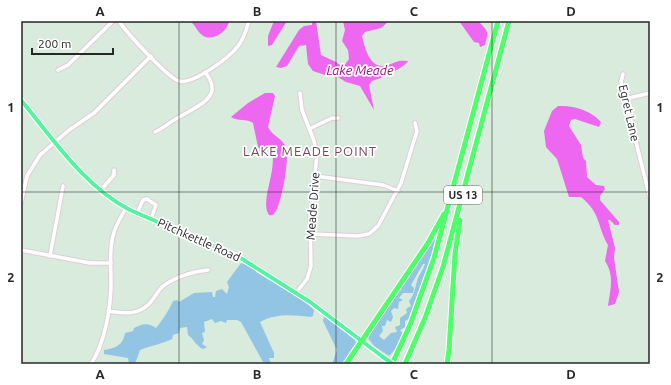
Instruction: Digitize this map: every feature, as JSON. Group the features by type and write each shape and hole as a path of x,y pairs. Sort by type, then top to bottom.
{"highway":[{"name":"US 13","path":"392,364 428,280 498,21"},
{"name":"US 13","path":"404,364 437,286 466,186 509,21"},
{"path":"346,364 436,230 454,185"},
{"path":"446,364 449,350 456,243 466,186"}],"main road":[{"name":"Pitchkettle Road","path":"21,100 55,142 101,190 126,208 230,252 296,293 392,364"}],"street":[{"path":"58,70 68,65 113,21"},
{"path":"119,21 172,78 178,81 192,80 235,50 244,36 249,21"},
{"path":"21,203 27,176 43,151 100,107 151,56"},
{"path":"155,132 206,102 210,96 212,86 205,72"},
{"name":"Egret Lane","path":"623,74 621,82 650,198"},
{"name":"Meade Drive","path":"296,293 307,279 310,271 311,204 315,176 316,149 302,110 300,93"},
{"path":"625,99 650,93"},
{"path":"309,129 332,118 338,118"},
{"path":"310,234 358,236 369,234 378,226 398,191 417,130 415,123"},
{"path":"101,190 114,175 114,170"},
{"path":"315,176 383,185 398,191"},
{"path":"50,256 63,186"},
{"path":"137,213 143,200 147,199 156,204 151,219"},
{"path":"92,364 102,343 111,294 113,235 126,208"},
{"path":"21,250 90,263 111,263"},
{"path":"108,311 126,314 141,310 149,304 163,287 173,280 188,274 208,270"}],"shaded area":[{"path":"435,240 436,244 434,252 431,255 427,276 416,299 412,317 405,321 405,327 400,330 403,334 399,345 389,356 374,346 368,338 369,333 430,243","holes":["423,264 425,264 413,295 409,301 411,306 406,309 407,313 400,318 400,325 395,327 397,332 391,333 384,340 379,336 383,331 382,326 385,326 387,320 391,322 393,317 391,311 394,308 398,309 399,302 403,300 399,298 403,293 413,293 414,288 411,285"]},
{"path":"241,263 254,267 256,272 306,302 314,310 313,316 310,317 291,315 279,316 260,322 274,353 274,358 269,358 271,364 263,362 241,322 237,320 227,320 226,323 221,321 215,323 212,319 204,322 205,332 202,333 204,340 202,344 207,347 203,349 188,335 187,327 180,328 179,333 173,335 172,339 140,350 135,364 129,364 128,358 104,354 104,350 121,343 125,333 133,331 134,328 140,325 145,324 156,328 173,301 177,300 179,302 194,293 212,292 213,297 215,297 216,291 222,289 227,294 229,287 227,282"},
{"path":"324,316 327,316 354,337 356,343 342,364 332,364 337,350 323,321"}],"water":[{"path":"189,21 229,21 223,32 210,38 198,32"},
{"path":"274,21 287,21 272,45 268,46 268,36"},
{"name":"Lake Meade","path":"312,21 316,21 321,55 341,66 344,66 349,59 348,50 342,41 345,30 343,21 389,21 381,28 365,32 362,36 369,57 377,65 382,66 399,61 408,61 406,64 397,69 372,81 369,85 374,110 360,86 346,82 336,76 325,75 313,71 308,64 306,45 299,46 287,66 281,68 276,67 299,30 304,26 312,25"},
{"path":"459,21 478,21 487,32 485,45 480,47 479,43 474,42"},
{"path":"265,93 273,93 275,96 268,127 272,133 285,145 287,153 286,171 282,193 277,210 272,215 269,215 266,201 273,165 271,148 260,149 258,147 253,123 231,117 248,103"},
{"path":"558,106 576,107 587,111 601,122 599,127 575,119 571,120 569,126 581,145 583,158 586,161 587,177 596,185 604,186 605,189 600,196 600,200 619,222 619,225 615,225 608,220 615,248 614,258 619,292 615,304 608,306 611,278 605,261 608,245 592,209 581,197 569,197 557,159 546,147 544,131 552,111"}],"district":[{"name":"LAKE MEADE POINT","path":"310,151"}]}
